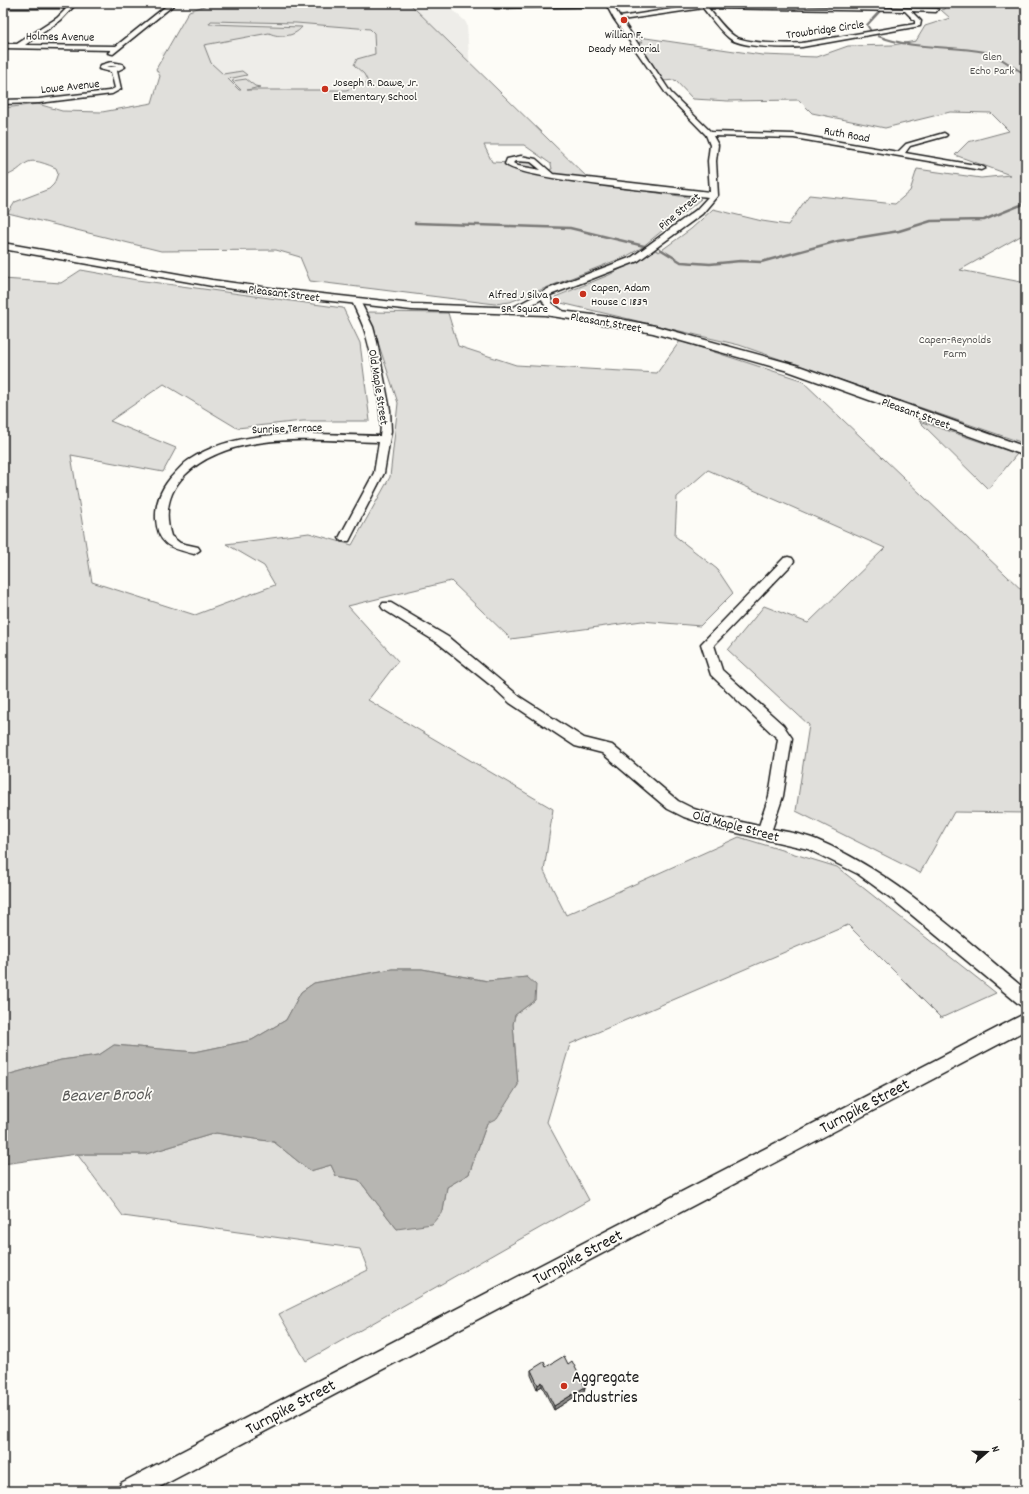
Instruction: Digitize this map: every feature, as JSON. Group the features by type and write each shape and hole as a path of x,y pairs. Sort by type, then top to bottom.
{"main road":[{"name":"Pleasant Street","path":"3,246 212,283 412,307 515,310 560,314 655,330 757,357 1026,452"}],"street":[{"path":"108,55 173,3"},
{"path":"495,6 609,4 669,94 709,134"},
{"path":"3,6 73,5"},
{"path":"19,46 59,19 73,5"},
{"path":"617,18 645,17 686,8 704,6 936,10"},
{"name":"Trowbridge Circle","path":"704,6 732,38 748,42 787,46 802,45 918,25 918,21 906,9"},
{"name":"Holmes Avenue","path":"3,46 118,48"},
{"name":"Lowe Avenue","path":"3,102 39,101 113,92 119,87 114,70"},
{"name":"Ruth Road","path":"709,134 763,134 794,136 981,168"},
{"name":"Pine Street","path":"515,310 546,294 635,259 699,212 714,195 712,161 714,145 709,134"},
{"path":"900,154 908,145 944,134"},
{"path":"548,174 588,181 714,195"},
{"path":"546,294 546,300 549,305 560,314"},
{"name":"Old Maple Street","path":"345,538 379,473 385,439 385,410 372,342 368,327 356,301"},
{"name":"Sunrise Terrace","path":"194,550 176,546 166,538 161,512 164,497 169,487 180,472 198,459 228,446 261,440 385,439"},
{"path":"764,832 776,796 784,738 778,729 716,672 708,644 788,561"},
{"name":"Old Maple Street","path":"387,606 443,640 498,684 515,700 528,709 580,742 607,749 674,805 689,813 720,823 764,832 810,844 863,870 901,896 1026,1000"},
{"name":"Turnpike Street","path":"129,1491 1026,1021"}],"shaded area":[{"name":"Joseph R. Dawe, Jr. Elementary School","path":"218,3 445,3 465,21 467,25 476,167 198,127 161,52 170,50"}],"green space":[{"path":"213,3 409,3 594,184 701,199 641,248 627,256 510,302 495,304 310,281 300,257 276,250 161,251 8,213 15,202 49,189 54,184 58,173 56,168 44,163 30,161 18,170 3,177 3,108 38,104 62,111 102,112 152,103 160,76 156,69 189,11","holes":["211,21 296,23 370,29 374,33 375,54 357,59 354,65 364,74 368,82 346,90 247,90 260,87 255,86 246,79 232,81 241,90 239,90 228,79 247,75 242,71 223,74 211,63 204,45 269,33 278,36 287,36 295,33 302,27 209,24","484,145 524,145 551,164 552,169 546,170 526,160 514,163 492,162"]},
{"path":"938,3 1026,3 1026,233 960,270 1026,283 1026,444 739,345 557,302 555,297 609,275 656,250 659,252 691,229 713,209 762,221 788,225 809,195 895,204 910,191 917,169 981,178 1010,175 955,155 968,142 1009,131 991,113 950,112 885,128 812,113 799,100 728,101 693,99 675,80 663,81 639,42 643,42 639,37 762,55 817,57 848,46 893,45 916,41 925,26 950,18 941,10 945,9"},
{"path":"81,270 137,280 343,308 360,343 370,421 303,421 237,428 164,384 110,421 176,448 163,472 71,455 92,582 195,615 275,585 264,566 226,544 309,533 352,545 390,477 398,403 368,312 448,313 458,346 516,365 657,373 680,341 801,380 1026,594 1026,813 954,812 920,873 796,811 809,725 728,650 764,606 808,623 885,548 708,470 677,497 675,536 717,569 733,593 700,626 642,621 511,639 451,581 348,606 398,661 368,700 553,809 544,871 566,915 739,837 837,867 996,993 941,1018 848,925 570,1044 547,1122 589,1200 306,1361 279,1314 368,1270 360,1249 123,1216 77,1154 146,1154 216,1133 274,1142 310,1171 331,1165 336,1176 359,1180 397,1229 443,1211 447,1187 469,1174 487,1123 518,1085 513,1024 515,1015 535,1000 527,977 488,981 422,969 392,969 314,983 301,992 286,1020 252,1040 195,1052 114,1045 99,1055 61,1060 3,1076 3,279 61,283"},
{"path":"919,421 1017,454 988,489"}],"water":[{"name":"Beaver Brook","path":"392,969 422,969 487,981 527,977 536,985 535,1000 515,1015 513,1024 518,1085 497,1118 487,1123 469,1174 447,1187 443,1211 432,1224 397,1229 359,1180 336,1176 331,1165 310,1171 274,1142 216,1133 146,1154 77,1154 3,1164 3,1076 61,1060 99,1055 114,1045 195,1052 252,1040 286,1020 301,992 314,983"}],"building":[{"name":"Aggregate Industries","path":"564,1356 568,1364 572,1361 585,1387 554,1406 542,1382 538,1385 531,1370 544,1362 546,1367"}],"waterway":[{"path":"879,3 883,6 882,8"},
{"path":"871,31 867,25 880,11"},
{"path":"878,36 904,43 985,52 996,56 1026,74"},
{"path":"660,249 681,262 710,264 740,261 761,262 838,241 899,231 931,221 984,220 1026,203"},
{"path":"415,223 570,228 644,246"}],"place":[{"name":"Willian F. Deady Memorial","path":"624,20"},
{"name":"Joseph R. Dawe, Jr. Elementary School","path":"325,89"},
{"name":"Capen, Adam House C 1839","path":"583,294"},
{"name":"Alfred J Silva SR. Square","path":"556,301"},
{"name":"Aggregate Industries","path":"564,1386"}],"park label":[{"name":"Glen Echo Park","path":"992,63"},
{"name":"Capen-Reynolds Farm","path":"955,346"}]}
